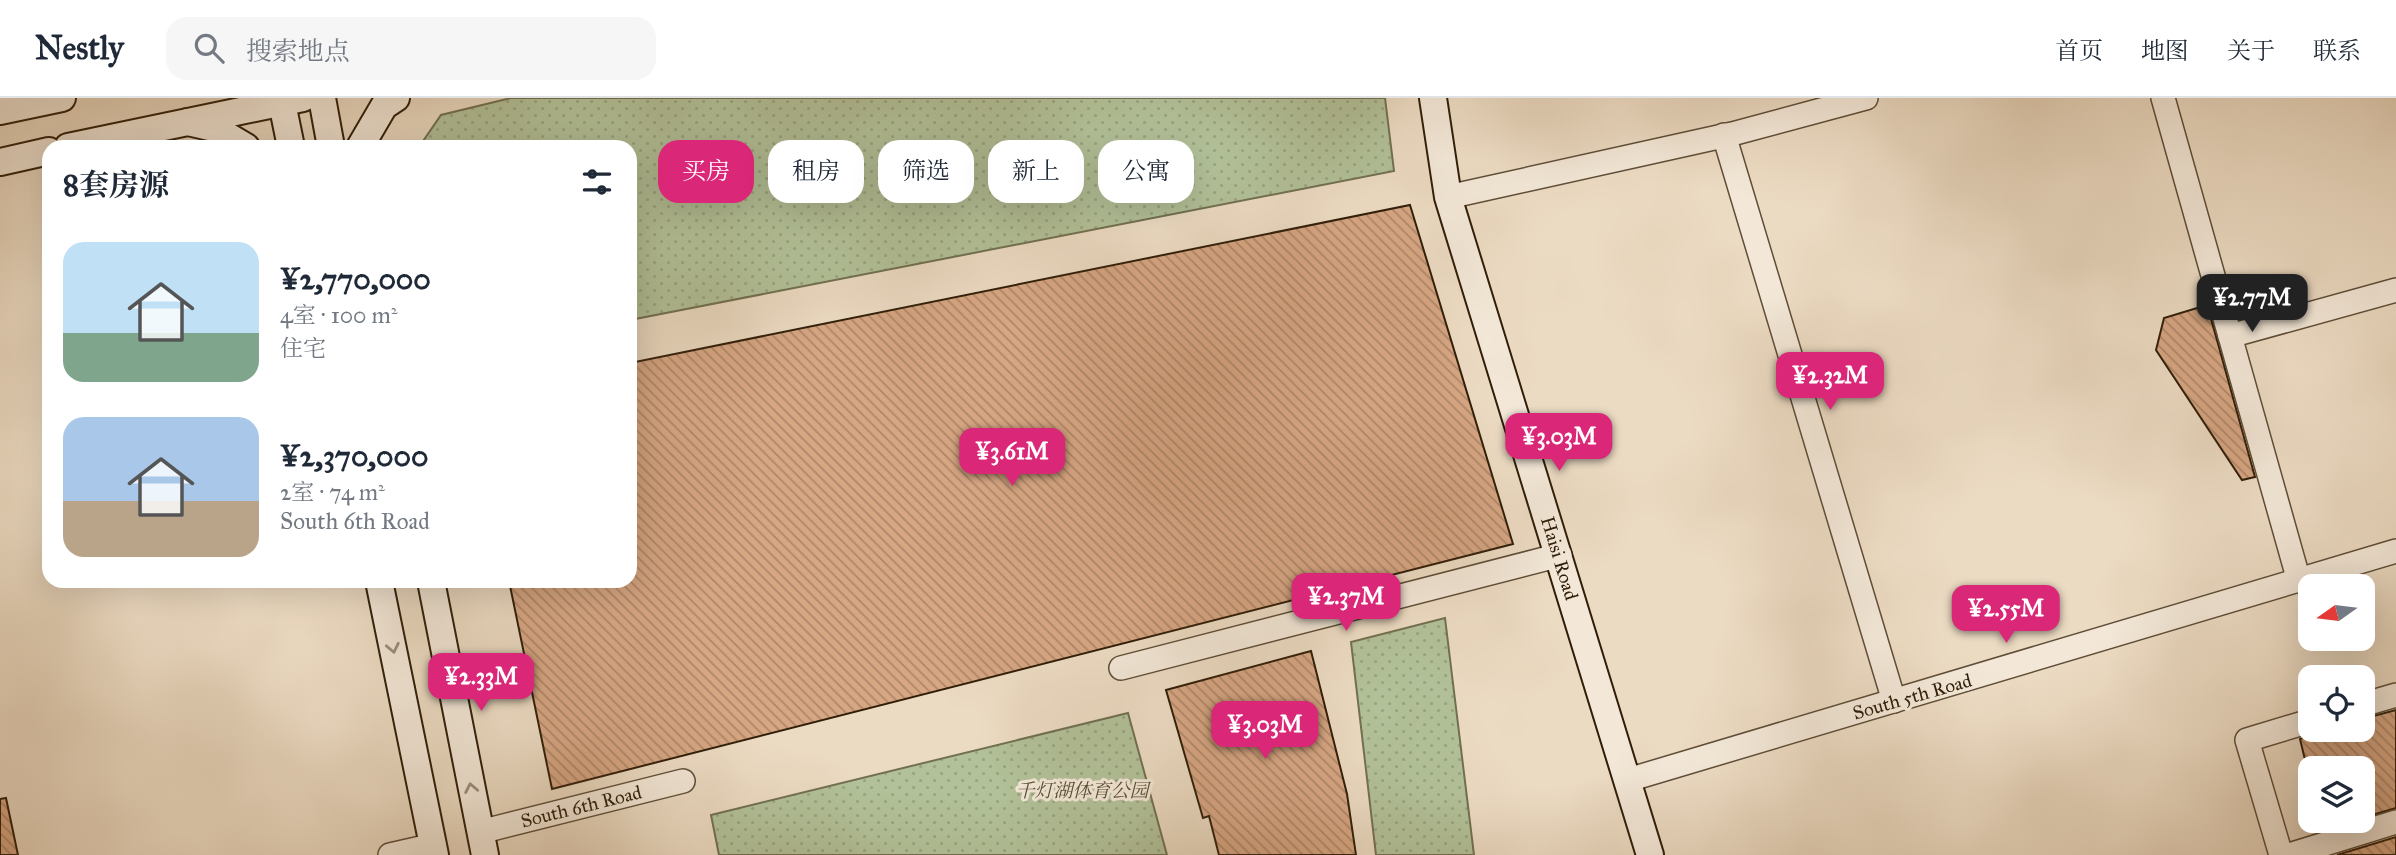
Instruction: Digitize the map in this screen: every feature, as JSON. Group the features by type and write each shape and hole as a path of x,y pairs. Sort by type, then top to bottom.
{"main road":[{"path":"0,111 62,98"},
{"path":"322,98 330,140"},
{"path":"364,140 384,106 396,98"},
{"name":"Haisi Road","path":"1433,98 1448,197 1650,855"},
{"path":"100,140 289,100 291,140"},
{"path":"187,121 214,128 234,140"},
{"path":"0,162 42,153"},
{"path":"380,588 434,850"},
{"path":"432,588 482,843"}],"street":[{"path":"1448,197 1724,135 1866,98"},
{"path":"2163,98 2298,577"},
{"path":"1724,135 1894,701"},
{"path":"2230,336 2396,290"},
{"name":"South 5th Road","path":"2322,574 2396,551"},
{"path":"1121,668 1560,555"},
{"name":"South 5th Road","path":"1628,780 2298,581"},
{"path":"2375,701 2396,695"},
{"path":"2281,855 2247,740 2298,725"},
{"name":"South 6th Road","path":"482,843 683,781"},
{"path":"2289,855 2396,822"},
{"path":"390,855 434,850"}],"green space":[{"path":"511,98 1385,98 1394,171 637,319 637,140 424,140 441,115"},
{"path":"1445,618 1474,855 1376,855 1351,642"},
{"name":"千灯湖体育公园","path":"1128,713 1167,855 719,855 711,815"}],"building":[{"path":"1410,205 1513,544 552,789 510,588 637,588 637,362"},
{"path":"2207,305 2255,477 2242,480 2156,350 2164,318"},
{"path":"1311,651 1347,794 1356,855 1219,855 1209,816 1203,818 1166,690"},
{"path":"2396,710 2396,808 2375,814 2375,756 2304,756 2301,742 2375,742 2375,716"},
{"path":"6,798 18,855 0,855 0,799"},
{"path":"2396,837 2396,855 2337,855"}]}
